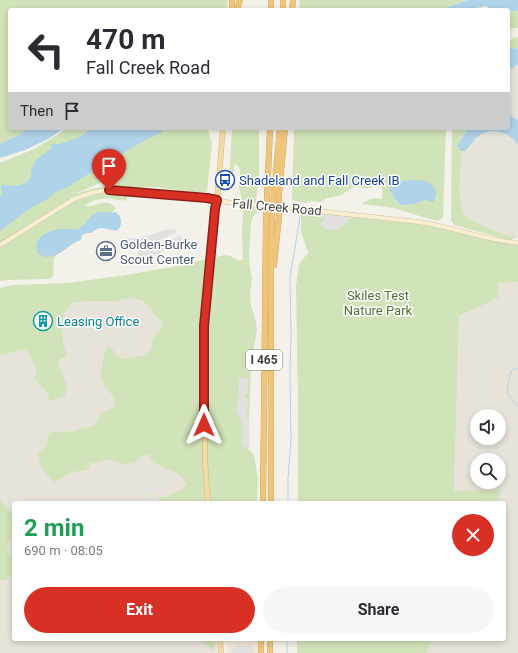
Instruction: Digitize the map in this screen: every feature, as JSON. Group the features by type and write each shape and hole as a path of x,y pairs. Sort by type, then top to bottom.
{"highway":[{"name":"I 465","path":"270,130 267,199 272,216 271,501"},
{"name":"I 465","path":"262,501 272,216 277,194 280,130"},
{"path":"277,194 284,130"},
{"path":"261,641 261,653"},
{"path":"270,641 270,653"}],"main road":[{"path":"208,501 205,460 205,315 223,130"},
{"name":"Fall Creek Road","path":"0,245 66,203 78,197 107,190 207,198 226,202 432,224 518,243"},
{"path":"220,641 221,653"}],"shaded area":[{"path":"518,64 518,120 510,114 510,70"},
{"path":"492,131 500,131 505,133 518,145 518,237 492,230 467,218 463,214 459,191 462,151 465,151 479,135"},
{"path":"320,214 351,217 336,230 328,230 320,223 324,220 324,218"},
{"path":"167,229 176,230 176,233 153,243 132,246 128,244 123,248 118,245 125,238 148,236"},
{"path":"180,235 184,241 178,245 155,255 139,258 137,256 138,250 161,245"},
{"path":"518,282 518,653 427,653 431,641 506,641 506,501 497,501 502,491 454,491 459,316 498,298 499,283"},
{"path":"130,298 143,301 162,323 162,328 155,335 153,347 146,355 122,359 116,355 112,348 106,388 113,396 115,406 99,416 96,424 91,427 83,427 76,431 67,431 48,440 46,447 63,477 73,472 83,471 90,464 107,459 122,464 137,461 141,456 149,455 153,463 177,473 183,478 186,485 181,490 169,496 164,496 160,501 12,501 11,513 0,500 0,355 26,349 35,366 36,375 33,380 48,394 67,385 62,370 58,366 60,359 67,356 61,323 67,309 73,303 83,301 116,301"},
{"path":"239,378 248,378 248,394 245,394 245,398 248,399 247,411 250,447 242,447 242,424 238,413 236,412 239,394"},
{"path":"124,485 160,488 160,491 124,488"},
{"path":"12,537 12,558 7,549"},
{"path":"12,575 12,641 201,641 212,650 216,641 217,653 0,653 0,580 5,581"},
{"path":"226,641 258,641 258,653 228,653"},
{"path":"235,646 252,646 254,653 232,653 231,649 235,649"}],"green space":[{"path":"0,0 228,0 227,8 8,8 8,130 26,130 18,136 0,144"},
{"path":"300,0 468,0 445,8 299,8"},
{"path":"510,11 518,11 518,28 510,29"},
{"path":"518,37 518,48 510,49 510,40"},
{"path":"64,130 208,130 212,144 207,191 200,193 157,187 140,187 127,197 127,200 107,199 91,202 85,206 108,203 116,208 110,214 60,244 54,260 53,276 49,279 0,281 0,163 34,149","holes":["102,182 102,187 92,189 75,194"]},
{"path":"232,130 259,130 259,178 255,209 257,212 251,223 249,256 252,278 250,295 251,306 255,317 257,330 251,365 248,449 254,455 258,479 257,501 159,501 159,497 169,496 181,490 186,485 183,478 177,473 153,463 149,455 141,456 134,463 122,464 107,459 90,464 88,469 73,472 54,482 40,465 38,454 46,447 49,433 76,431 83,427 91,427 96,424 102,412 108,411 115,406 113,396 106,388 100,377 107,347 112,348 116,355 122,359 146,355 153,347 151,342 162,328 162,323 143,301 130,298 116,301 83,301 73,303 67,309 61,323 67,356 60,359 58,366 62,370 67,388 64,397 49,401 48,394 33,379 36,375 35,366 26,349 0,355 0,288 12,285 67,283 126,275 228,255 240,261 243,259 243,213 239,187 240,169 235,163 231,185 227,183 230,165"},
{"path":"294,130 446,130 443,218 438,221 394,208 362,204 372,199 382,199 381,186 377,179 371,182 371,188 356,186 339,196 327,198 320,202 313,201 305,203 292,200"},
{"path":"452,130 468,130 457,145 457,147 462,151 459,191 463,214 467,218 492,230 518,237 510,240 454,225 451,220"},
{"name":"Skiles Test Nature Park","path":"301,209 350,217 447,227 518,243 518,282 499,283 498,298 459,316 454,491 502,490 497,501 298,501 296,286 299,264 308,253 301,231"},
{"path":"0,500 12,513 12,537 7,549 12,558 12,575 5,581 0,580"},
{"path":"201,641 216,641 212,651"},
{"path":"297,641 431,641 427,653 297,653"}],"water":[{"path":"468,0 518,0 518,11 510,11 510,8 489,8 486,6 476,8 445,8"},
{"path":"518,48 518,64 510,70 510,49"},
{"path":"510,114 518,120 518,145 506,134 490,131 476,138 465,151 461,151 457,145 468,130 510,130"},
{"path":"26,130 61,130 48,139 25,150 0,158 0,144 18,136"},
{"path":"89,130 164,130 70,186 54,193 48,199 29,209 0,231 0,197 3,192 0,188 3,184 13,186 23,184 30,178 32,173 31,168 36,160 51,149 51,144 66,143"},
{"path":"422,180 435,188 436,194 433,202 426,200 414,204 401,205 389,191 394,184 398,182"},
{"path":"100,212 115,212 121,219 119,229 112,230 100,228 91,233 82,235 81,240 56,255 44,257 37,252 37,242 46,233 58,229 77,229 83,226 93,214"}],"waterway":[{"path":"288,501 291,441 290,277 300,217"},
{"path":"518,368 512,370 507,392 518,407"},
{"path":"287,641 287,653"}],"place":[{"name":"Shadeland and Fall Creek IB","path":"225,180"},
{"name":"Golden-Burke Scout Center","path":"106,251"},
{"name":"Leasing Office","path":"43,321"}],"route":[{"path":"109,190 178,195 217,200 204,326 204,425"}]}
